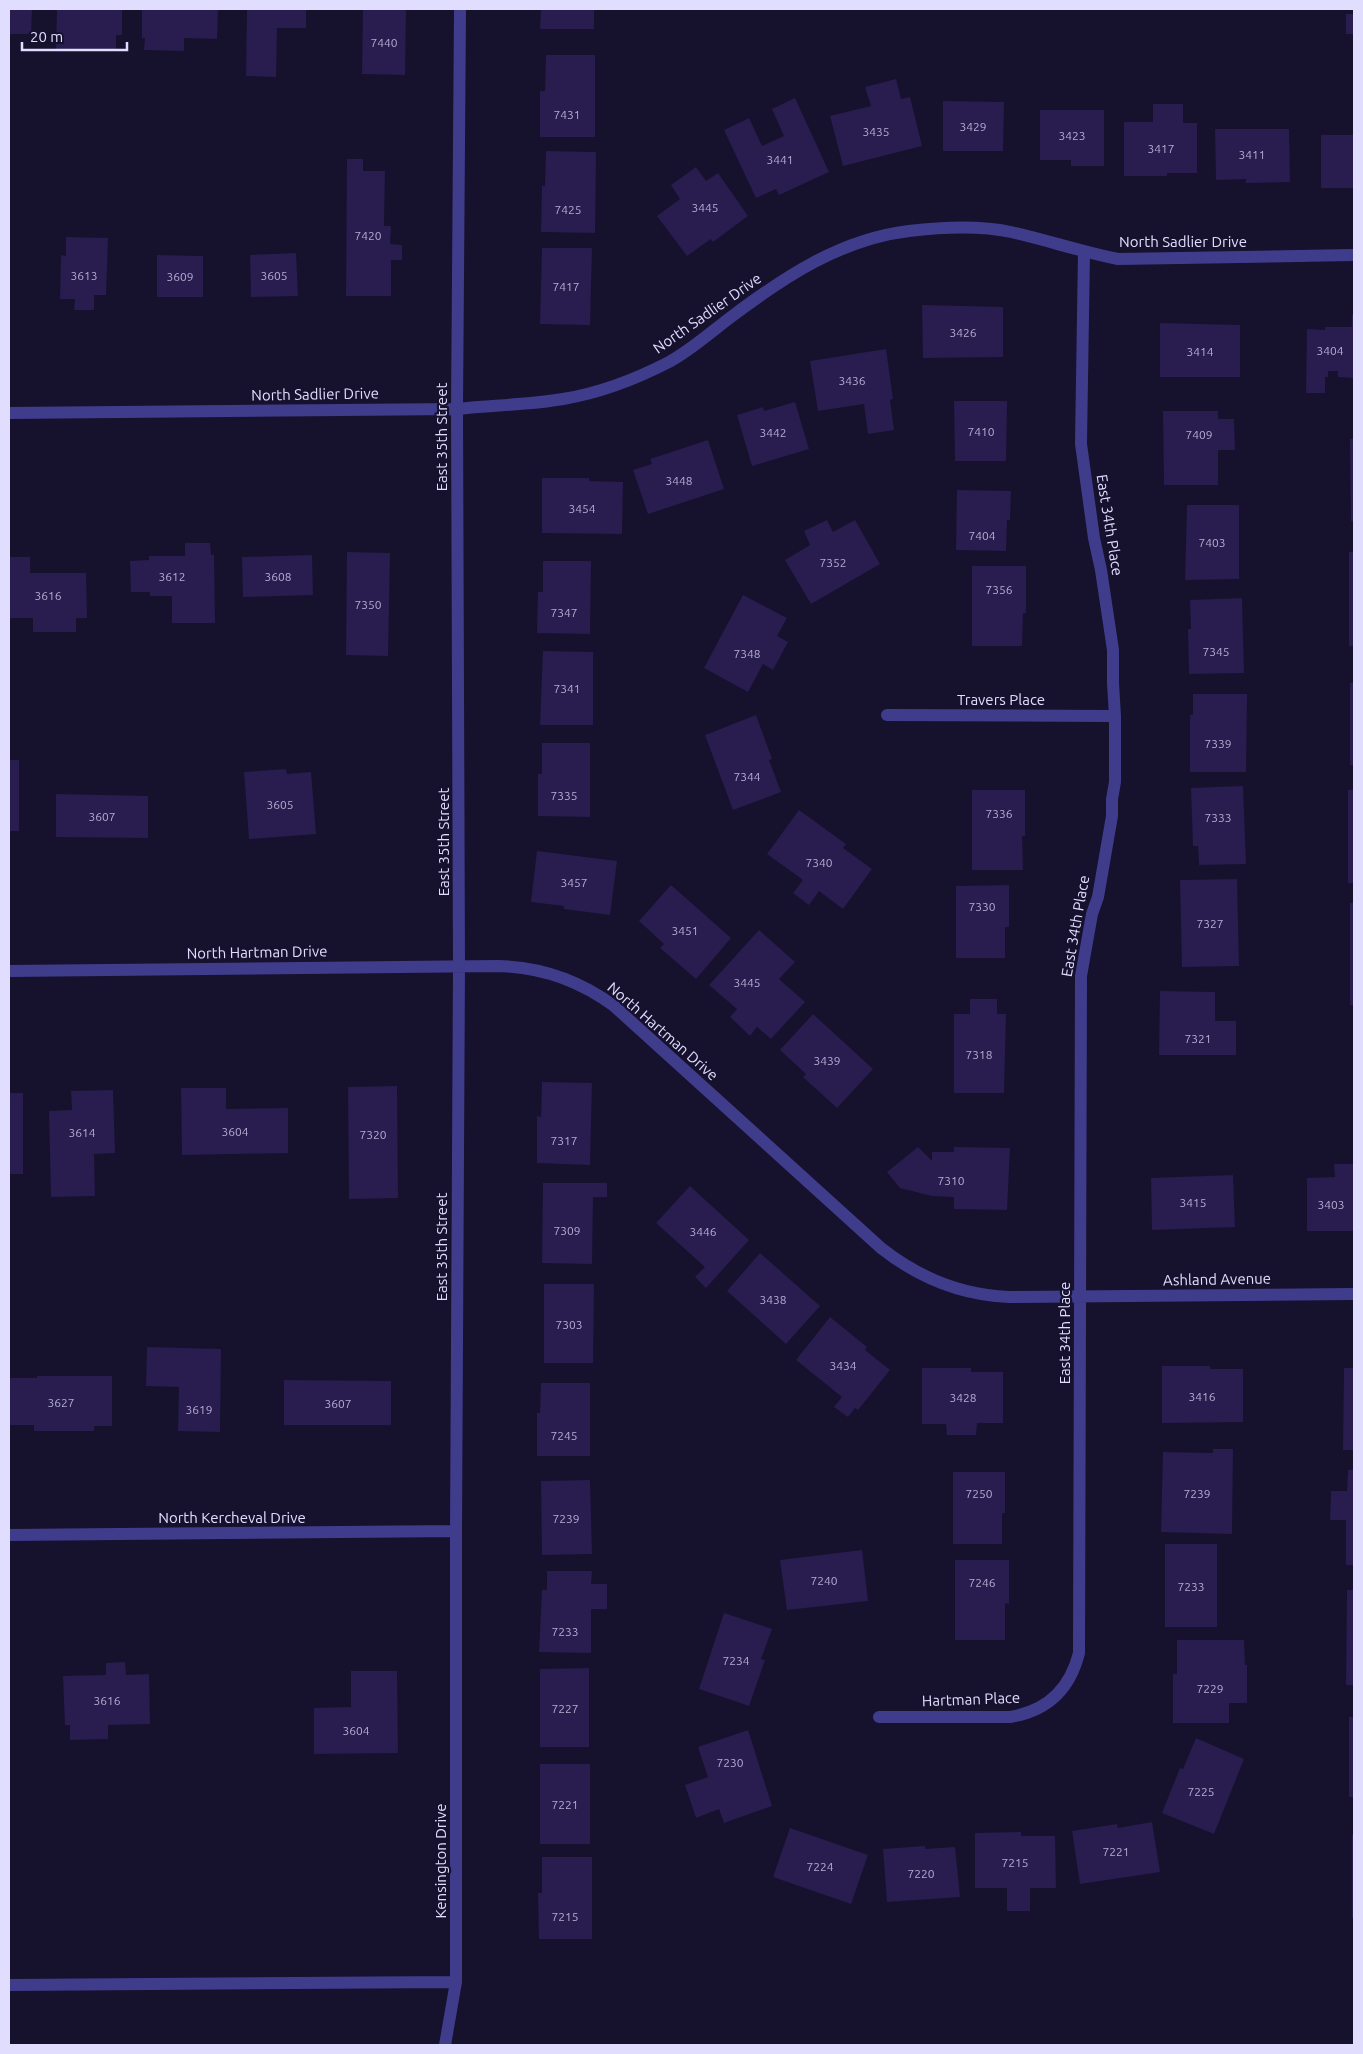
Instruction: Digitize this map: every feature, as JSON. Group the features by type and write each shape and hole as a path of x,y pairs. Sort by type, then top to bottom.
{"street":[{"name":"East 35th Street","path":"457,1675 459,966 457,409 460,9"},
{"name":"North Sadlier Drive","path":"9,413 457,409 562,399 594,392 641,376 684,353 768,289 797,270 842,249 892,234 942,228 976,228 1010,232 1118,259 1354,256"},
{"name":"East 34th Place","path":"1079,1640 1081,976 1092,914 1098,897 1112,816 1115,782 1113,650 1101,570 1094,538 1081,444 1084,252"},
{"name":"Travers Place","path":"887,716 1115,716"},
{"name":"North Hartman Drive","path":"9,970 459,966 512,966 540,970 580,984 603,998 881,1248 900,1262 949,1287 983,1295 1080,1297"},
{"name":"Ashland Avenue","path":"1080,1297 1354,1294"},
{"name":"North Kercheval Drive","path":"9,1535 456,1531"},
{"name":"Hartman Place","path":"879,1717 1010,1717 1036,1710 1047,1704 1071,1676 1079,1653 1079,1640"},
{"name":"Kensington Drive","path":"445,2045 456,1982 457,1675"},
{"path":"9,1985 456,1982"}],"building":[{"path":"9,9 32,9 31,34 9,34"},
{"path":"57,9 122,9 122,35 116,35 116,51 56,50"},
{"path":"142,9 218,9 217,39 184,38 184,51 144,50 145,38 142,38"},
{"path":"247,9 306,9 306,28 277,28 276,77 246,76"},
{"path":"363,9 406,9 405,75 362,74"},
{"path":"541,9 594,9 594,29 540,29"},
{"path":"1346,14 1354,14 1354,34 1346,34"},
{"path":"546,55 595,55 595,137 540,137 540,91 545,91"},
{"path":"896,79 901,99 910,97 922,146 843,166 830,116 871,106 865,87"},
{"path":"795,98 829,172 779,195 776,189 756,198 724,130 749,118 762,146 784,136 772,109"},
{"path":"943,101 1004,102 1003,151 943,151"},
{"path":"1153,104 1183,104 1183,123 1197,123 1197,173 1167,173 1167,176 1124,176 1124,122 1153,122"},
{"path":"1040,110 1104,110 1104,166 1071,166 1071,160 1040,160"},
{"path":"1215,129 1289,129 1290,182 1246,183 1246,179 1216,180"},
{"path":"1321,135 1354,135 1354,188 1321,188"},
{"path":"546,151 596,152 595,233 541,232 542,186 545,186"},
{"path":"347,159 363,159 363,171 385,171 384,226 391,226 390,244 402,245 402,260 391,260 391,296 346,296"},
{"path":"696,167 706,181 718,173 748,216 713,242 711,239 687,256 657,216 680,199 671,185"},
{"path":"66,237 108,238 106,295 94,295 94,310 74,310 75,299 60,299 61,255 66,256"},
{"path":"542,248 592,248 590,325 540,324"},
{"path":"296,253 298,296 251,297 250,255"},
{"path":"157,255 203,256 203,297 157,297"},
{"path":"922,305 1003,307 1003,357 923,358"},
{"path":"1352,315 1354,315 1354,378 1338,377 1338,371 1328,371 1328,377 1325,377 1325,393 1306,393 1307,329 1325,330 1325,327 1352,327"},
{"path":"1160,323 1240,325 1240,377 1160,377"},
{"path":"886,349 893,399 890,400 894,430 868,434 864,404 818,411 810,361"},
{"path":"954,401 1007,401 1006,461 955,461"},
{"path":"795,402 809,449 752,466 737,415 763,407 764,411"},
{"path":"1163,411 1218,411 1218,419 1234,419 1235,450 1218,450 1218,485 1164,485"},
{"path":"1350,439 1354,439 1354,521 1351,521"},
{"path":"708,440 724,489 648,514 633,470 652,464 650,459"},
{"path":"542,478 589,478 589,481 623,482 622,534 542,533"},
{"path":"957,490 1011,491 1010,520 1007,520 1006,551 956,550"},
{"path":"1187,505 1239,505 1239,579 1185,580"},
{"path":"827,520 833,532 855,520 880,564 811,604 785,560 810,545 804,531"},
{"path":"185,543 210,543 211,555 214,555 215,623 172,623 172,596 150,596 150,592 131,592 130,561 149,560 149,556 185,556"},
{"path":"347,552 390,553 388,656 346,655"},
{"path":"1349,552 1354,552 1354,646 1349,646"},
{"path":"312,555 313,595 243,597 242,557"},
{"path":"9,557 30,557 30,573 86,573 87,618 76,618 76,632 33,632 33,618 9,618"},
{"path":"543,561 591,561 590,634 537,633 538,592 543,592"},
{"path":"972,566 1026,566 1026,613 1023,613 1022,646 972,646"},
{"path":"743,595 787,618 777,636 788,642 773,670 763,664 748,692 704,668"},
{"path":"1242,598 1244,673 1189,674 1188,629 1191,629 1190,600"},
{"path":"543,651 593,652 593,725 540,725"},
{"path":"1350,683 1354,683 1354,765 1350,765"},
{"path":"1193,694 1247,694 1246,772 1190,772 1190,715 1193,715"},
{"path":"756,715 772,759 769,760 781,792 733,810 705,735"},
{"path":"542,743 590,743 590,817 538,816 538,774 542,774"},
{"path":"9,760 19,760 19,831 9,831"},
{"path":"286,769 287,774 311,772 316,834 249,839 244,772"},
{"path":"1243,786 1246,864 1199,865 1198,846 1193,846 1191,788"},
{"path":"972,790 1025,790 1025,836 1022,836 1023,870 972,870"},
{"path":"1348,790 1354,790 1354,883 1348,883"},
{"path":"56,794 148,796 148,838 56,837"},
{"path":"799,810 846,844 843,848 872,869 843,909 819,891 809,905 793,893 803,880 767,854"},
{"path":"537,851 617,861 610,915 564,909 564,906 531,902"},
{"path":"1237,879 1239,966 1182,967 1180,880"},
{"path":"671,885 731,938 696,979 660,948 664,944 639,921"},
{"path":"1009,885 1009,927 1005,927 1005,958 956,958 956,886"},
{"path":"1350,903 1354,903 1354,1005 1350,1005"},
{"path":"759,930 795,962 779,979 805,1002 771,1039 757,1027 750,1036 730,1017 737,1009 709,985"},
{"path":"1160,991 1215,992 1215,1021 1236,1021 1236,1055 1159,1055"},
{"path":"970,999 997,999 997,1014 1006,1014 1004,1093 954,1093 954,1014 970,1014"},
{"path":"813,1014 873,1069 837,1108 803,1077 806,1074 780,1050"},
{"path":"542,1082 592,1083 590,1165 537,1163 537,1116 541,1117"},
{"path":"397,1086 398,1198 349,1199 348,1087"},
{"path":"181,1088 226,1088 226,1109 288,1108 288,1153 182,1155"},
{"path":"113,1090 115,1153 94,1154 95,1196 51,1197 49,1111 72,1110 71,1091"},
{"path":"9,1093 23,1093 23,1174 9,1174"},
{"path":"918,1147 932,1161 932,1152 954,1152 954,1147 1010,1148 1007,1210 954,1209 954,1197 932,1196 900,1188 887,1172"},
{"path":"1334,1164 1354,1164 1354,1231 1307,1231 1307,1178 1335,1177"},
{"path":"1233,1175 1235,1227 1152,1230 1151,1178"},
{"path":"543,1183 607,1183 607,1197 593,1197 592,1264 542,1263"},
{"path":"690,1186 749,1240 706,1288 695,1277 705,1267 656,1223"},
{"path":"760,1253 820,1306 786,1344 727,1291"},
{"path":"544,1284 594,1284 593,1363 544,1363"},
{"path":"830,1317 867,1347 865,1350 890,1370 858,1410 855,1408 848,1417 834,1407 842,1397 796,1360"},
{"path":"147,1347 221,1349 220,1432 178,1431 179,1387 146,1386"},
{"path":"1162,1366 1210,1366 1210,1369 1243,1369 1243,1422 1162,1423"},
{"path":"922,1368 971,1368 971,1372 1003,1372 1003,1423 977,1423 976,1435 947,1435 946,1424 922,1424"},
{"path":"1344,1368 1354,1368 1354,1450 1343,1450"},
{"path":"37,1376 112,1376 112,1426 94,1426 94,1431 34,1431 34,1425 9,1425 9,1378 37,1378"},
{"path":"284,1380 391,1381 391,1425 284,1425"},
{"path":"541,1383 590,1383 590,1456 537,1456 537,1413 540,1413"},
{"path":"1213,1449 1233,1449 1232,1534 1161,1532 1163,1452 1213,1453"},
{"path":"1348,1470 1354,1470 1354,1565 1346,1565 1346,1520 1330,1520 1331,1491 1347,1491"},
{"path":"953,1472 1005,1472 1005,1513 1002,1513 1002,1544 953,1544"},
{"path":"590,1480 592,1554 542,1555 541,1481"},
{"path":"1165,1544 1217,1544 1217,1627 1165,1627"},
{"path":"862,1550 868,1601 787,1610 780,1560"},
{"path":"955,1560 1009,1560 1009,1604 1005,1603 1005,1640 955,1640"},
{"path":"547,1571 592,1571 591,1584 607,1584 607,1609 591,1609 591,1653 539,1652 542,1590 547,1590"},
{"path":"1347,1590 1354,1590 1354,1685 1346,1685"},
{"path":"724,1613 772,1629 761,1659 765,1660 749,1706 699,1689"},
{"path":"1177,1640 1244,1640 1245,1665 1247,1665 1247,1703 1229,1703 1229,1723 1173,1723 1173,1674 1177,1674"},
{"path":"125,1662 126,1675 149,1674 150,1724 108,1725 108,1739 70,1740 70,1725 65,1725 63,1676 106,1675 106,1663"},
{"path":"589,1668 589,1747 540,1747 540,1669"},
{"path":"351,1671 397,1671 398,1753 314,1754 314,1708 351,1707"},
{"path":"1349,1717 1354,1717 1354,1797 1349,1797"},
{"path":"748,1730 772,1806 724,1823 719,1809 696,1818 685,1785 708,1777 698,1747"},
{"path":"1196,1738 1244,1759 1214,1834 1162,1813 1180,1768 1183,1769"},
{"path":"540,1764 590,1764 590,1844 540,1844"},
{"path":"1152,1822 1160,1872 1080,1884 1072,1831 1117,1824 1118,1828"},
{"path":"790,1828 868,1855 851,1904 773,1877"},
{"path":"1021,1832 1021,1836 1055,1836 1056,1888 1030,1888 1030,1911 1007,1911 1007,1888 975,1888 975,1833"},
{"path":"1352,1835 1354,1835 1354,1918 1352,1918"},
{"path":"925,1846 925,1849 955,1847 960,1897 887,1902 883,1849"},
{"path":"542,1857 592,1857 592,1939 539,1939 538,1893 542,1893"}]}
